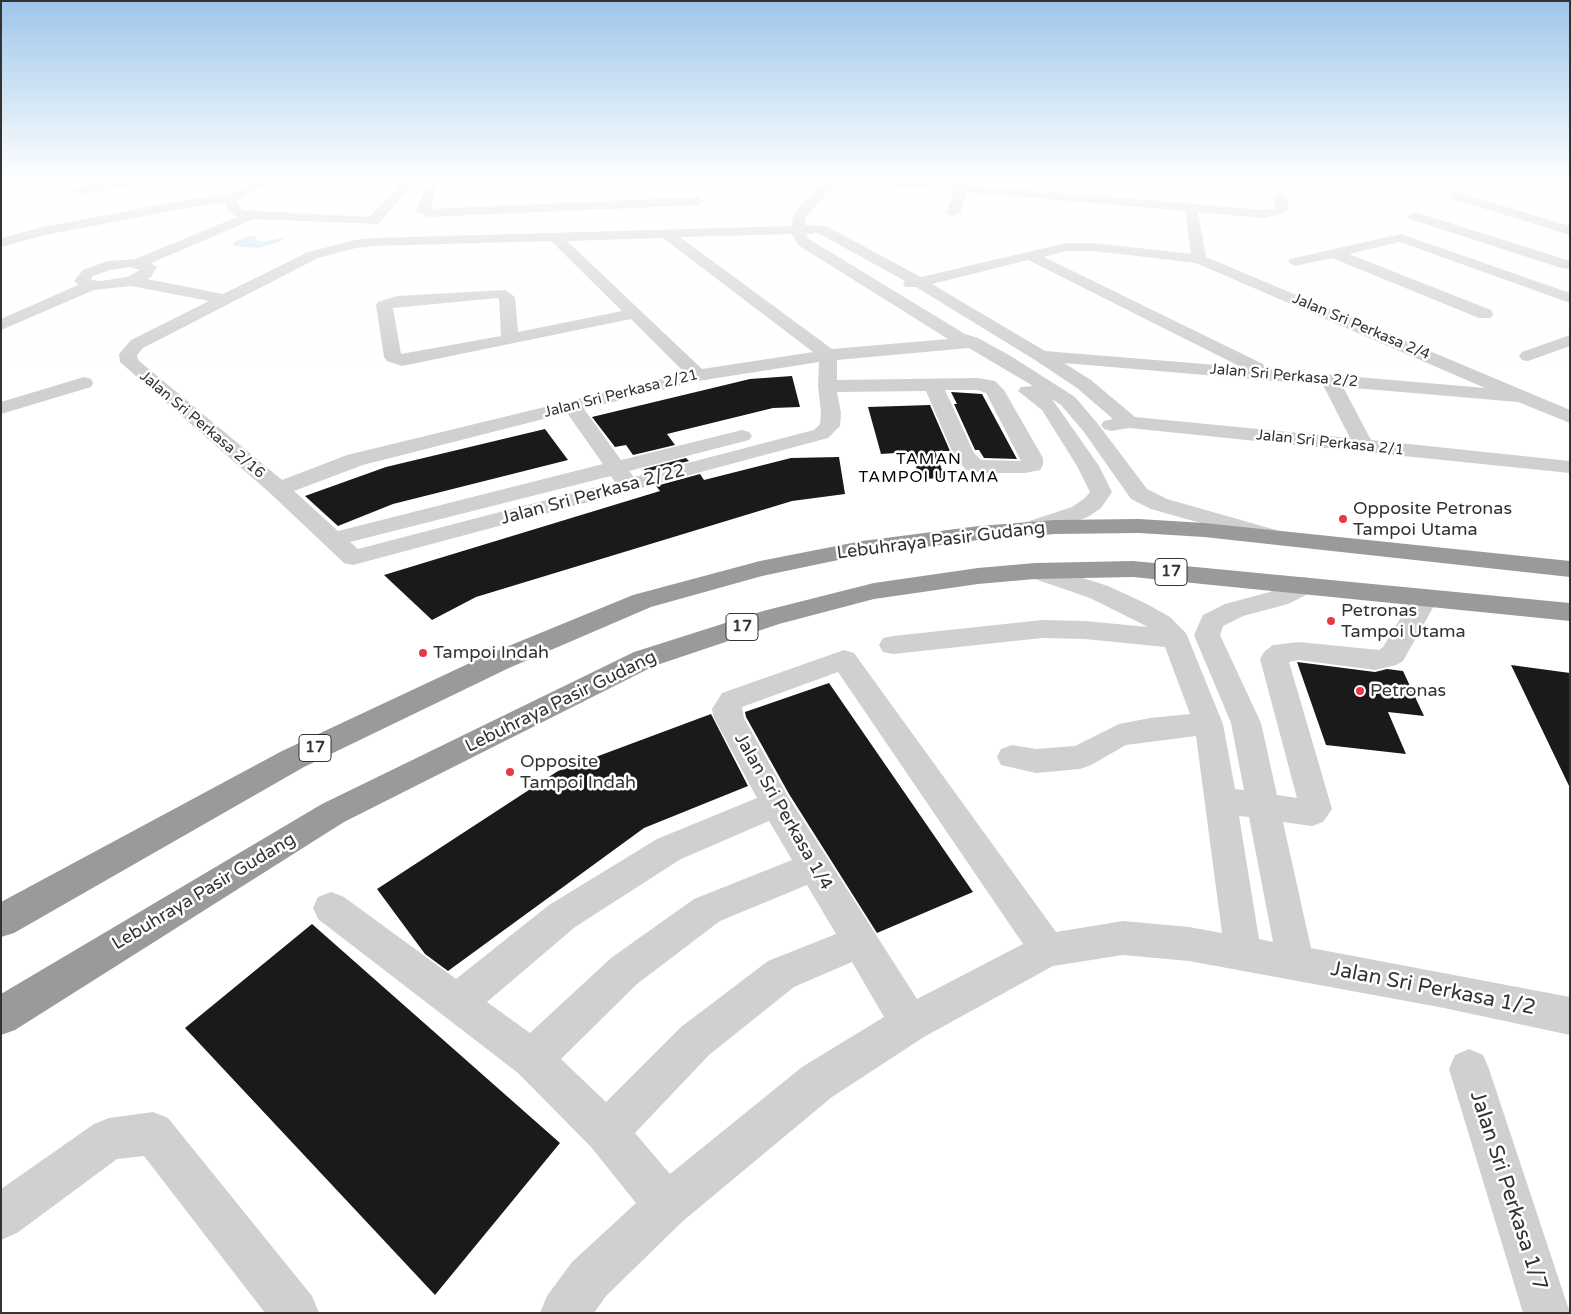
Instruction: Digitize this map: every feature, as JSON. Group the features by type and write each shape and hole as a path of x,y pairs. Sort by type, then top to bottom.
{"highway":[{"name":"Lebuhraya Pasir Gudang","path":"1,921 293,759 492,665 601,616 642,601 760,569 853,550 979,533 1139,526 1570,569"},
{"name":"Lebuhraya Pasir Gudang","path":"1,1016 333,813 644,659 772,617 874,591 978,576 1035,571 1133,569 1570,612"}],"street":[{"path":"131,281 143,269 199,241"},
{"name":"Jalan Sri Perkasa 2/16","path":"353,558 279,489 128,362 128,354 137,344 313,255 333,248 374,242 405,241"},
{"path":"558,241 632,314 698,375"},
{"path":"677,241 828,355 827,386 988,385 1037,423 1088,466 1101,492 1093,503 1080,512 1026,530"},
{"path":"803,241 964,341 1068,400 1139,494 1159,504 1283,539"},
{"name":"Jalan Sri Perkasa 2/16","path":"845,241 920,282"},
{"path":"1196,241 1199,259"},
{"path":"1295,262 1386,241"},
{"path":"1411,241 1570,298"},
{"path":"1494,241 1568,265"},
{"name":"Jalan Sri Perkasa 2/4","path":"881,290 1066,247 1094,247 1199,259 1570,417"},
{"path":"1333,253 1485,314"},
{"path":"1033,256 1270,374"},
{"path":"92,286 82,281 88,273 113,265 143,269 242,290"},
{"path":"1522,280 1568,265"},
{"path":"1,325 92,286 131,281 224,299"},
{"name":"Jalan Sri Perkasa 2/2","path":"920,282 1084,384 1129,422"},
{"path":"510,339 507,297 499,293 397,301 384,305 393,357 402,362 632,314"},
{"path":"933,385 965,456 974,465 984,467 1024,467 1032,465 1037,423 1050,406 964,341"},
{"name":"Jalan Sri Perkasa 2/21","path":"279,489 355,460 698,375 828,355 964,341"},
{"path":"1528,356 1568,342"},
{"name":"Jalan Sri Perkasa 2/2","path":"1041,356 1526,397"},
{"path":"1330,380 1364,446"},
{"path":"1,408 84,383"},
{"name":"Jalan Sri Perkasa 2/22","path":"353,558 622,477 821,434 831,420 827,386"},
{"path":"333,539 622,477 572,406"},
{"name":"Jalan Sri Perkasa 2/1","path":"1091,428 1129,422 1570,467"},
{"path":"1035,571 1099,592 1138,610 1161,623 1176,639 1208,724 1213,745 1243,953"},
{"path":"1295,962 1246,724 1207,635 1212,621 1234,610 1279,598 1305,585"},
{"path":"1220,800 1312,813 1316,809 1274,659 1283,652 1299,651 1375,660 1386,658 1393,654 1426,597"},
{"path":"893,645 980,634 1042,629 1085,630 1176,639"},
{"name":"Jalan Sri Perkasa 1/4","path":"910,1024 776,804 729,718 727,709 732,700 741,695 844,660 1048,950"},
{"path":"1012,757 1036,762 1080,757 1119,735 1150,729 1208,724"},
{"path":"457,1003 562,916 668,848 776,804"},
{"path":"532,1059 624,971 707,910 814,866"},
{"path":"331,908 532,1059 606,1132 668,1206"},
{"name":"Jalan Sri Perkasa 1/2","path":"564,1313 589,1279 668,1206 817,1082 910,1024 1048,950 1123,938 1189,944 1295,962 1570,1016"},
{"path":"606,1132 695,1041 781,974 860,941"},
{"name":"Jalan Sri Perkasa 1/7","path":"1469,1069 1547,1313"},
{"path":"1,1217 109,1139 153,1133 295,1313"}],"water":[{"path":"280,241 259,248 233,246 234,242"}],"building":[{"path":"792,376 800,407 773,408 667,434 675,445 633,455 626,445 615,447 592,417 750,379"},
{"path":"951,392 982,394 1017,459 984,458 979,450 975,450 954,404 957,404"},
{"path":"930,405 950,451 935,451 945,478 920,479 911,452 881,454 868,407"},
{"path":"545,429 568,460 393,504 338,526 305,496 386,467"},
{"path":"839,457 845,494 792,501 476,597 432,620 384,575 660,491 656,486 700,474 704,480 791,458"},
{"path":"686,458 689,461 646,472 644,469"},
{"name":"Petronas","path":"1297,662 1375,672 1387,669 1403,671 1424,716 1388,712 1406,754 1326,745"},
{"path":"1511,665 1570,673 1570,788"},
{"path":"829,683 973,892 877,933 789,794 745,712"},
{"path":"711,714 748,786 644,828 448,971 425,954 377,889 558,771"},
{"path":"312,924 560,1143 435,1295 185,1028"}],"place":[{"name":"Opposite Petronas Tampoi Utama","path":"1343,519"},
{"name":"Petronas Tampoi Utama","path":"1331,621"},
{"name":"Tampoi Indah","path":"423,653"},
{"name":"Petronas","path":"1360,691"},
{"name":"Opposite Tampoi Indah","path":"510,772"}],"district":[{"name":"TAMAN TAMPOI UTAMA","path":"929,469"}]}
